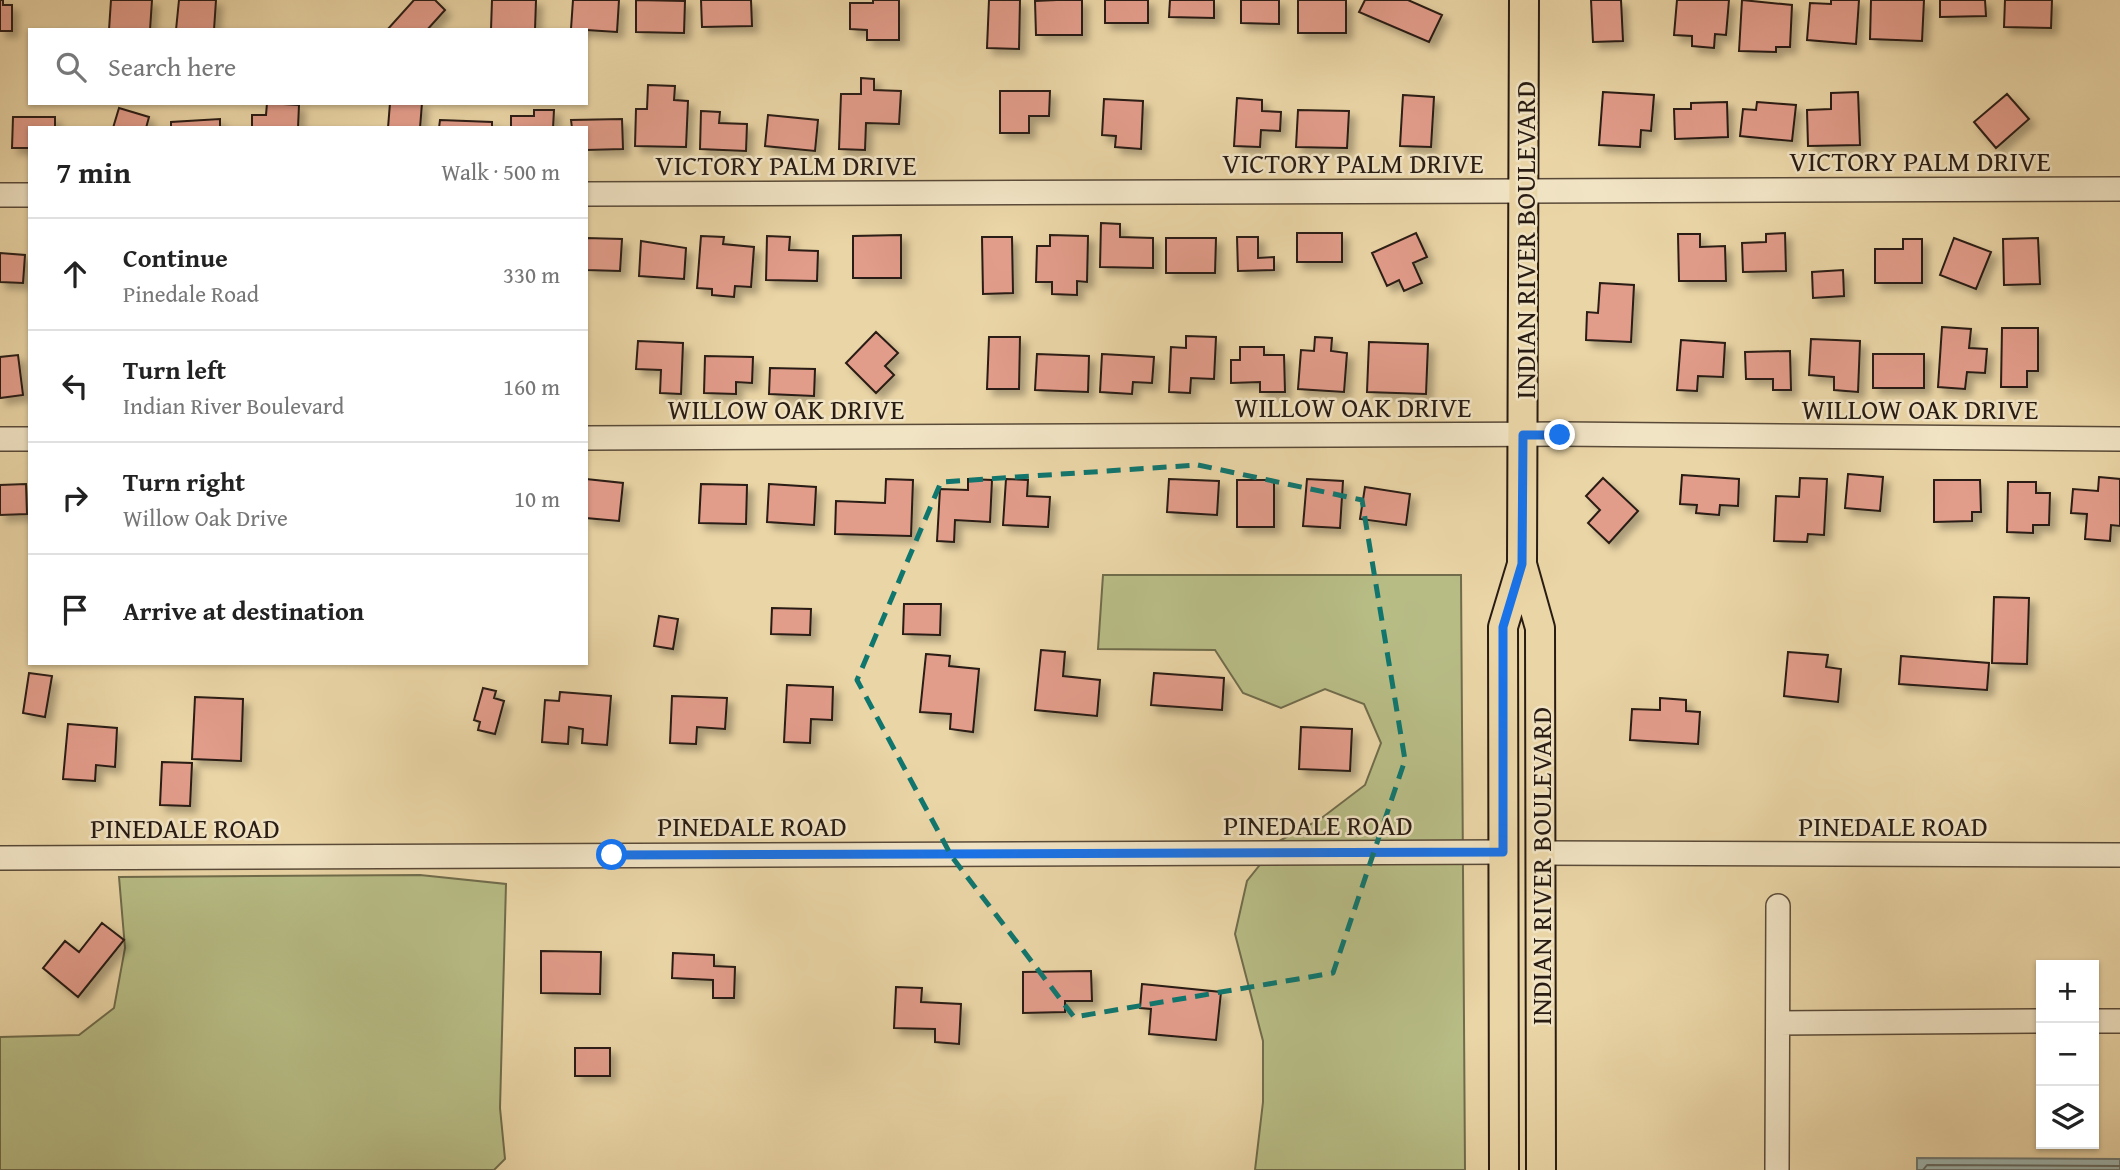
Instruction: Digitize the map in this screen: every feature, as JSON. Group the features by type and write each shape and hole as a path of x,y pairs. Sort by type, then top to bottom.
{"main road":[{"name":"INDIAN RIVER BOULEVARD","path":"1524,0 1522,564 1540,628 1541,1170"},
{"name":"INDIAN RIVER BOULEVARD","path":"1504,1170 1503,627 1522,564"}],"street":[{"name":"VICTORY PALM DRIVE","path":"588,194 2120,189"},
{"path":"0,195 28,195"},
{"name":"WILLOW OAK DRIVE","path":"588,438 1523,435 2120,439"},
{"path":"0,439 28,439"},
{"name":"PINEDALE ROAD","path":"0,858 1503,852"},
{"name":"PINEDALE ROAD","path":"1540,853 2120,855"},
{"path":"1777,1170 1778,906"},
{"path":"1778,1023 2036,1021"},
{"path":"2099,1021 2120,1021"}],"highlighted area":[{"path":"1198,465 1362,500 1405,760 1333,973 1074,1017 952,857 857,680 941,482"}],"green space":[{"path":"1103,575 1461,575 1465,1170 1255,1170 1263,1102 1263,1041 1235,934 1247,881 1279,841 1319,820 1365,785 1381,743 1364,704 1325,689 1281,708 1243,693 1215,650 1098,649"},
{"path":"420,875 506,884 500,1108 505,1159 494,1170 0,1170 0,1037 79,1035 114,1008 125,948 119,877"}],"water":[{"path":"1917,1158 2120,1159 2120,1170 1917,1170"}],"building":[{"path":"0,0 3,0 3,5 12,5 12,31 0,31"},
{"path":"111,0 152,0 150,28 109,28"},
{"path":"179,0 216,0 214,28 176,28"},
{"path":"414,0 435,0 445,10 429,28 389,28"},
{"path":"492,0 536,0 535,28 491,28"},
{"path":"573,0 619,0 617,32 571,28"},
{"path":"636,0 685,1 684,33 636,32"},
{"path":"701,0 751,0 752,26 702,27"},
{"path":"873,0 899,0 899,40 867,40 867,30 850,29 850,3 873,3"},
{"path":"989,0 1020,0 1019,49 987,48"},
{"path":"1082,0 1082,35 1036,35 1035,1"},
{"path":"1105,0 1148,0 1148,23 1105,23"},
{"path":"1170,0 1214,0 1214,18 1169,17"},
{"path":"1241,0 1279,0 1279,24 1241,23"},
{"path":"1298,0 1346,0 1346,33 1298,33"},
{"path":"1365,0 1408,0 1442,15 1429,42 1359,12"},
{"path":"1591,0 1621,0 1623,41 1593,42"},
{"path":"1677,0 1729,0 1726,35 1715,34 1714,48 1692,46 1692,36 1674,35"},
{"path":"1742,0 1792,5 1790,47 1776,47 1776,52 1739,51"},
{"path":"1831,0 1859,0 1856,44 1807,40 1810,3 1831,4"},
{"path":"1871,0 1924,0 1922,41 1870,39"},
{"path":"1940,0 1985,0 1986,16 1940,17"},
{"path":"2005,0 2052,0 2051,28 2004,27"},
{"path":"861,78 874,79 874,90 901,91 899,124 866,123 865,150 839,149 841,94 861,94"},
{"path":"648,85 675,86 674,100 688,101 686,147 635,146 636,109 647,109"},
{"path":"1000,91 1050,91 1049,116 1029,116 1029,133 1000,133"},
{"path":"1603,92 1654,95 1651,131 1641,130 1640,147 1599,145"},
{"path":"1858,92 1860,145 1808,146 1807,110 1831,109 1831,93"},
{"path":"2007,94 2029,119 1996,148 1974,122"},
{"path":"1403,95 1434,97 1431,147 1400,146"},
{"path":"1237,98 1262,100 1262,111 1281,112 1280,131 1261,130 1260,147 1234,146"},
{"path":"1104,99 1143,101 1141,149 1115,147 1116,136 1102,135"},
{"path":"1727,102 1728,137 1675,139 1674,109 1691,109 1691,103"},
{"path":"1757,102 1796,105 1792,141 1740,136 1743,109 1756,110"},
{"path":"267,105 299,105 298,126 252,126 252,115 266,115"},
{"path":"390,105 422,105 420,126 388,126"},
{"path":"119,108 149,117 147,126 114,126"},
{"path":"534,110 554,110 553,126 511,126 511,116 534,116"},
{"path":"1298,110 1349,111 1347,148 1296,147"},
{"path":"701,111 720,112 719,123 747,124 746,151 700,149"},
{"path":"768,115 818,120 815,151 765,146"},
{"path":"13,117 55,117 55,126 28,126 28,148 12,148"},
{"path":"220,119 220,126 171,126 171,122"},
{"path":"622,119 623,149 588,150 588,126 572,126 571,120"},
{"path":"440,120 492,122 492,126 439,126"},
{"path":"1101,223 1120,224 1120,237 1153,238 1153,268 1100,267"},
{"path":"1297,233 1342,233 1342,262 1297,262"},
{"path":"1416,233 1427,257 1413,263 1422,283 1404,291 1399,280 1387,286 1372,253"},
{"path":"1785,233 1786,271 1743,272 1742,243 1766,242 1766,234"},
{"path":"1678,234 1700,234 1700,247 1725,246 1726,281 1679,281"},
{"path":"901,235 901,278 853,278 853,236"},
{"path":"1050,235 1088,236 1087,282 1077,281 1077,295 1052,294 1052,282 1036,282 1037,246 1050,246"},
{"path":"701,236 724,237 723,244 754,247 751,287 735,286 734,297 712,295 712,289 697,288"},
{"path":"767,236 790,237 789,250 818,251 817,281 766,280"},
{"path":"982,237 1012,237 1013,293 983,294"},
{"path":"1237,237 1258,237 1258,258 1274,257 1274,270 1238,271"},
{"path":"588,238 622,239 620,271 588,270"},
{"path":"1166,238 1216,238 1215,273 1166,273"},
{"path":"1954,238 1991,252 1976,289 1940,275"},
{"path":"2038,238 2040,284 2004,285 2003,239"},
{"path":"1903,239 1922,239 1922,283 1875,283 1875,249 1903,249"},
{"path":"641,241 686,248 684,279 639,276"},
{"path":"0,253 25,255 23,283 0,282"},
{"path":"1843,270 1844,296 1813,298 1812,272"},
{"path":"1600,283 1634,285 1631,342 1586,340 1587,312 1598,313"},
{"path":"1942,327 1971,329 1969,348 1987,349 1985,373 1967,372 1965,389 1938,387"},
{"path":"2002,328 2038,328 2038,371 2027,371 2027,387 2001,387"},
{"path":"876,332 898,353 885,366 894,375 876,393 846,363"},
{"path":"1186,336 1216,337 1214,379 1191,378 1190,393 1169,392 1171,347 1186,348"},
{"path":"989,337 1020,337 1019,389 987,389"},
{"path":"1315,337 1332,338 1331,351 1347,353 1344,392 1298,389 1301,350 1314,351"},
{"path":"1811,339 1860,341 1858,392 1834,390 1834,377 1809,375"},
{"path":"1681,340 1725,343 1723,377 1698,376 1697,391 1677,390"},
{"path":"638,341 683,343 681,394 660,393 661,370 636,369"},
{"path":"1369,342 1428,344 1426,394 1367,392"},
{"path":"1240,347 1264,347 1264,355 1284,355 1285,392 1260,392 1260,382 1231,383 1231,360 1240,360"},
{"path":"1790,351 1791,390 1773,390 1773,379 1746,379 1745,352"},
{"path":"1037,354 1089,356 1088,392 1035,390"},
{"path":"1102,354 1154,357 1152,383 1133,382 1132,394 1100,392"},
{"path":"1873,354 1924,354 1924,388 1873,388"},
{"path":"18,355 23,395 0,398 0,357"},
{"path":"705,356 753,357 752,383 736,382 736,394 704,393"},
{"path":"770,368 815,369 814,396 769,394"},
{"path":"1848,474 1883,477 1880,511 1845,508"},
{"path":"1682,475 1739,479 1738,506 1720,505 1719,515 1696,513 1697,505 1680,504"},
{"path":"2099,477 2120,479 2120,526 2111,525 2110,541 2085,539 2087,514 2071,513 2073,489 2098,491"},
{"path":"1603,478 1638,511 1609,543 1588,523 1600,510 1586,496"},
{"path":"1800,478 1827,479 1824,535 1808,534 1807,542 1774,541 1776,496 1799,497"},
{"path":"588,479 623,483 619,521 588,518"},
{"path":"886,479 913,480 911,536 835,534 836,501 885,503"},
{"path":"968,479 992,480 990,522 955,520 954,542 937,541 940,489 968,490"},
{"path":"1006,479 1028,480 1027,496 1050,497 1048,527 1003,525"},
{"path":"1169,479 1219,481 1217,515 1167,512"},
{"path":"1307,479 1343,481 1340,528 1303,526"},
{"path":"1237,480 1274,480 1274,527 1237,527"},
{"path":"1934,480 1980,480 1981,512 1972,512 1972,521 1934,522"},
{"path":"2008,482 2036,482 2036,493 2050,493 2049,525 2033,525 2033,533 2007,532"},
{"path":"26,484 27,514 0,515 0,485"},
{"path":"701,484 747,485 746,524 699,523"},
{"path":"769,484 816,487 814,525 767,522"},
{"path":"1365,487 1410,494 1406,525 1360,519"},
{"path":"1994,597 2029,598 2027,664 1992,663"},
{"path":"904,604 941,604 940,635 903,634"},
{"path":"772,608 811,609 810,635 771,634"},
{"path":"659,616 678,619 673,649 654,646"},
{"path":"1041,650 1065,652 1063,676 1100,680 1097,716 1035,710"},
{"path":"1788,652 1828,655 1826,667 1841,669 1838,702 1784,696"},
{"path":"926,654 950,656 949,666 979,669 973,732 950,729 951,714 920,712"},
{"path":"1901,656 1989,663 1987,690 1899,684"},
{"path":"29,673 52,676 45,717 23,713"},
{"path":"1154,673 1224,678 1222,710 1151,705"},
{"path":"787,685 833,687 832,720 811,719 810,743 784,742"},
{"path":"483,688 496,691 494,698 504,701 495,734 478,730 480,722 474,720"},
{"path":"560,692 611,696 607,745 582,743 583,729 569,727 568,744 542,742 545,700 559,701"},
{"path":"672,696 727,698 725,729 697,727 696,744 670,743"},
{"path":"195,697 243,699 241,761 192,759"},
{"path":"1660,698 1686,700 1686,711 1700,712 1698,744 1630,740 1632,709 1660,710"},
{"path":"68,724 117,728 115,767 96,765 95,781 63,779"},
{"path":"1301,727 1352,729 1350,771 1299,769"},
{"path":"162,762 192,763 190,806 160,805"},
{"path":"102,923 124,940 78,997 43,968 65,941 79,952"},
{"path":"541,951 601,952 600,994 541,993"},
{"path":"673,953 714,955 714,966 735,967 734,998 713,998 713,980 672,978"},
{"path":"1091,971 1092,1001 1065,1001 1065,1012 1023,1013 1023,972"},
{"path":"1142,984 1221,992 1216,1040 1149,1034 1151,1009 1140,1008"},
{"path":"896,987 922,988 921,1002 961,1004 959,1044 935,1042 935,1029 894,1028"},
{"path":"575,1048 610,1048 610,1076 575,1076"}],"route":[{"path":"612,855 1503,852 1503,627 1522,564 1523,435 1560,435"}]}
